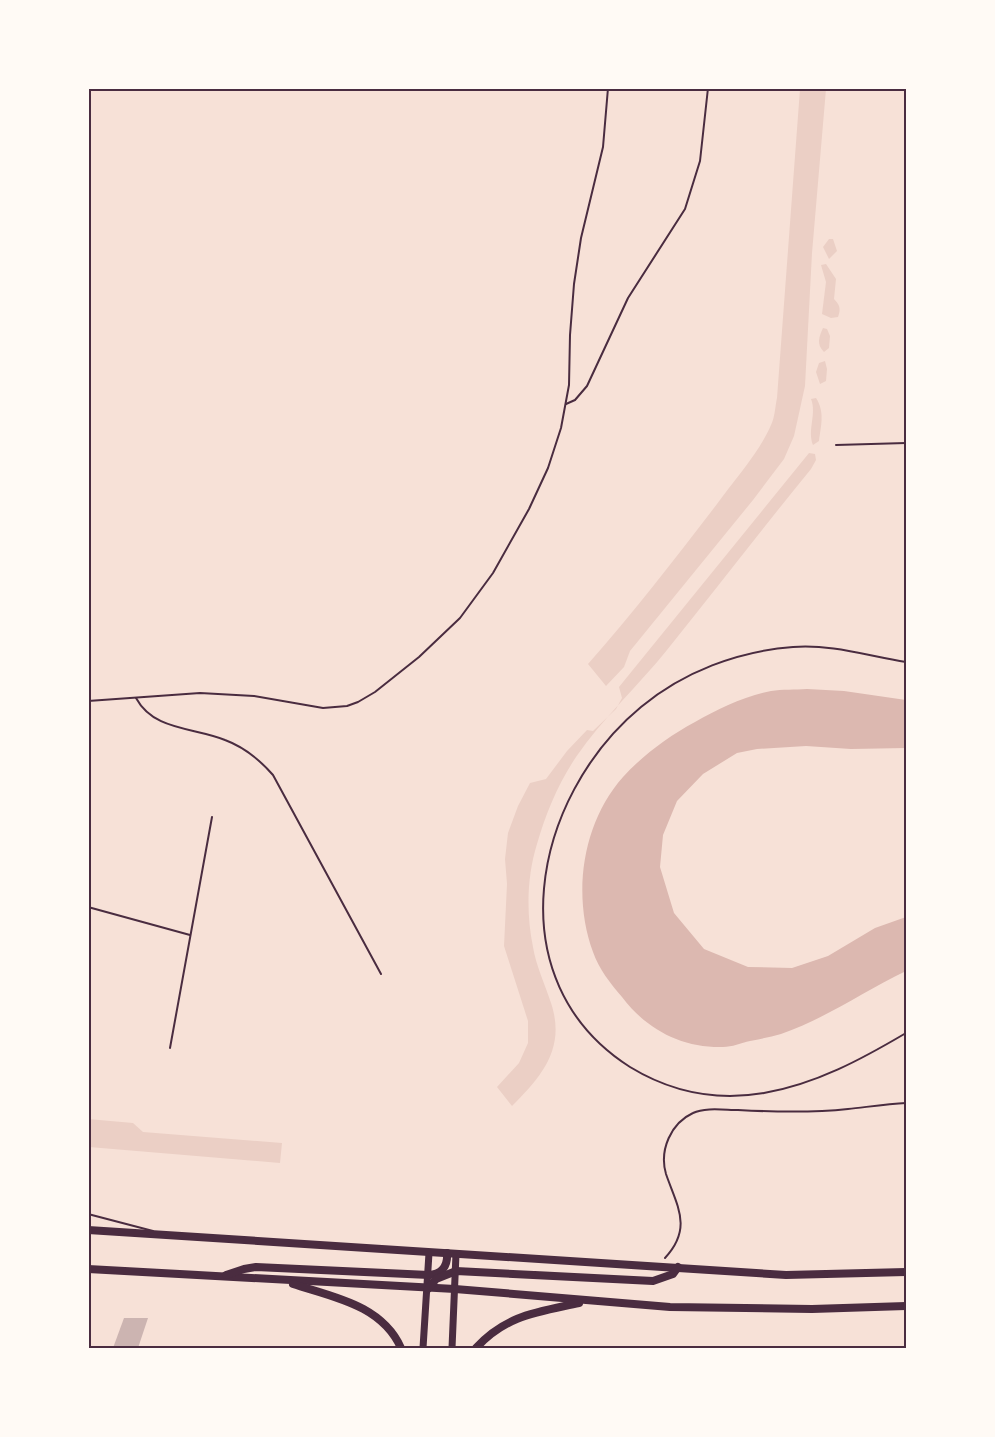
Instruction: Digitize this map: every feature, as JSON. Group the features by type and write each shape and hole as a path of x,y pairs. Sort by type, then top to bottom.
{"main road":[{"path":"88,1230 786,1275 906,1272"},
{"path":"423,1348 429,1253"},
{"path":"452,1254 456,1271 452,1348"},
{"path":"222,1277 256,1267 429,1275 442,1271 452,1254"},
{"path":"428,1289 436,1279 456,1271 653,1281 673,1274 678,1267"},
{"path":"88,1269 455,1289 670,1307 812,1309 906,1306"},
{"path":"283,1280 357,1305 368,1311 387,1326 401,1348"},
{"path":"476,1348 497,1329 521,1316 588,1301"}],"lane":[{"path":"88,701 173,694 227,694 329,708 347,706 367,697 440,638 460,618 493,573 540,488 561,428 566,404 574,284 581,238 603,147 608,88"},
{"path":"566,404 575,400 587,386 628,298 685,209 700,161 708,88"},
{"path":"136,698 145,711 157,721 226,740 248,752 273,775 381,974"},
{"path":"170,1048 212,817"},
{"path":"88,907 191,935"},
{"path":"88,1214 167,1235"}],"path":[{"path":"836,445 906,443"},
{"path":"906,662 833,648 775,649 716,664 675,683 655,696 601,747 569,797 550,847 544,880 543,910 545,939 551,965 580,1021 598,1042 620,1060 648,1077 676,1089 725,1097 783,1089 854,1062 906,1033"},
{"path":"664,1259 671,1252 680,1235 681,1216 665,1169 664,1153 667,1140 672,1132 690,1114 696,1111 722,1110 794,1113 906,1103"}],"shaded area":[{"path":"800,89 826,89 812,253 805,386 794,436 784,459 630,651 624,667 606,686 588,664 654,586 739,475 760,446 772,422 777,398"},
{"path":"829,239 833,239 837,251 829,259 823,247"},
{"path":"826,264 836,279 834,299 839,307 838,317 831,318 822,314 826,282 821,265"},
{"path":"823,328 827,329 830,336 829,348 824,352 819,343"},
{"path":"825,361 826,381 820,384 816,372 819,363"},
{"path":"816,398 821,408 821,424 819,441 813,445 811,399"},
{"path":"809,453 815,454 816,460 811,469 667,650 618,706 622,698 619,687"},
{"path":"807,689 844,691 906,700 906,748 851,749 806,746 757,749 737,753 703,774 677,801 663,835 660,867 674,913 704,949 748,967 792,968 828,956 875,928 906,917 906,971 829,1013 781,1034 726,1047 693,1044 666,1035 632,1009 609,981 593,952 583,907 582,884 590,838 598,816 609,795 623,777 639,761 685,727 722,708 761,693"},
{"path":"608,717 576,757 558,788 534,856 529,895 531,934 536,961 555,1019 555,1034 553,1047 541,1072 512,1106 497,1087 519,1063 528,1043 528,1021 504,946 507,884 505,859 508,833 530,783 546,779 567,751 587,730 593,731"},
{"path":"88,1119 133,1123 143,1132 282,1143 280,1163 89,1147"}],"building":[{"path":"124,1318 148,1318 138,1348 113,1348"}]}
